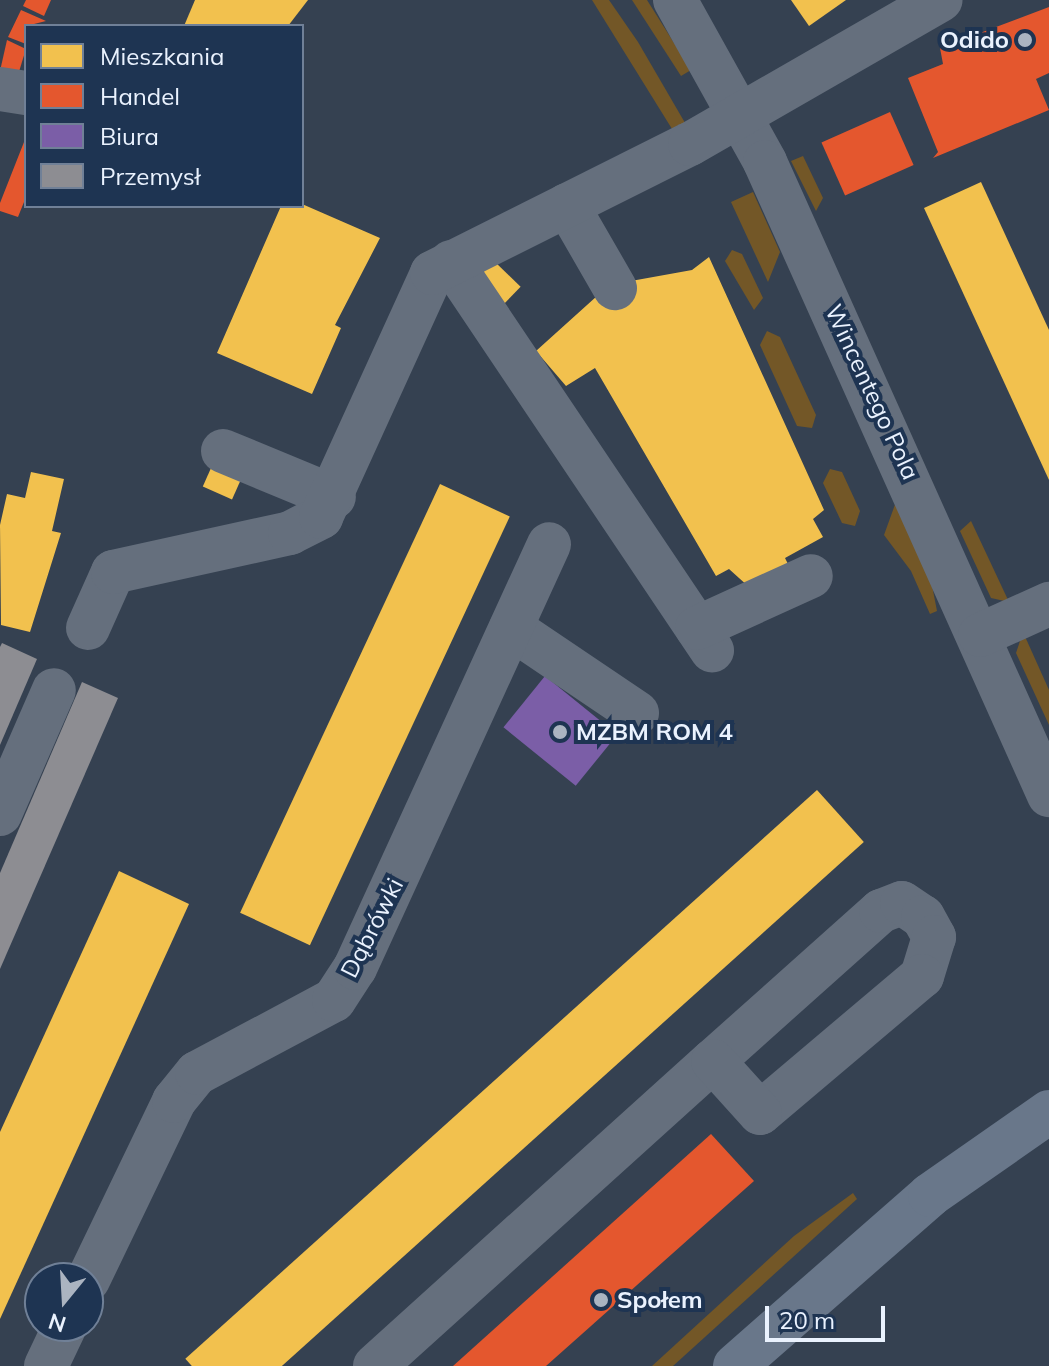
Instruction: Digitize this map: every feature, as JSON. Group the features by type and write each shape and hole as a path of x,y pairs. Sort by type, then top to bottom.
{"main road":[{"path":"735,1366 930,1195 1049,1112"}],"street":[{"name":"Wincentego Pola","path":"675,0 741,112 980,635 1049,795"},
{"path":"88,628 113,572 290,533 321,517 334,497 420,289 451,262 567,205 741,112 940,0"},
{"path":"0,89 24,93"},
{"path":"567,205 615,288"},
{"path":"451,262 705,639 811,576"},
{"path":"223,451 334,497"},
{"name":"Dąbrówki","path":"97,1262 174,1101 197,1073 334,1000 549,544"},
{"path":"980,635 1049,604"},
{"path":"511,628 637,713"},
{"path":"0,814 54,690"},
{"path":"375,1366 713,1061 881,911 902,903 923,917 934,937 922,976 760,1113 713,1061"},
{"path":"46,1366 57,1342"}],"shaded area":[{"path":"592,0 609,0 638,42 688,128 677,137"},
{"path":"632,0 647,0 691,70 681,76"},
{"path":"803,156 823,198 816,211 791,161"},
{"path":"753,192 780,252 768,282 731,202"},
{"path":"732,250 742,254 763,298 754,310 725,261"},
{"path":"767,331 780,337 816,415 812,428 797,426 760,345"},
{"path":"830,469 842,472 860,511 855,526 842,523 823,483"},
{"path":"897,499 928,565 937,611 930,614 911,571 884,535"},
{"path":"971,521 1009,602 991,598 960,531"},
{"path":"1023,632 1049,690 1049,725 1016,653"},
{"path":"853,1193 857,1199 673,1366 652,1366 794,1236"}],"building: Mieszkania":[{"path":"195,0 308,0 290,24 185,24"},
{"path":"791,0 846,0 809,26"},
{"path":"981,182 1049,330 1049,480 924,208"},
{"path":"304,205 380,238 335,325 341,328 312,394 217,353 280,208 304,208"},
{"path":"709,257 824,510 813,519 823,537 785,558 791,570 749,587 729,569 716,576 595,368 566,386 536,351 597,296 631,281 692,270"},
{"path":"494,261 521,287 504,304 477,278"},
{"path":"215,459 244,472 232,499 203,486"},
{"path":"31,472 64,479 52,531 61,533 30,632 1,625 0,525 7,494 25,498"},
{"path":"440,484 510,517 310,945 240,913"},
{"path":"817,790 864,842 282,1366 192,1366 185,1359"},
{"path":"119,871 189,904 0,1319 0,1132"}],"building: Handel":[{"path":"26,0 51,0 44,16 23,6"},
{"path":"1049,7 1049,73 1036,79 1049,110 933,158 938,152 908,78 943,64 940,48"},
{"path":"21,10 46,21 24,24 24,43 8,37"},
{"path":"7,40 24,48 17,78 0,71"},
{"path":"890,112 914,165 845,195 821,143"},
{"path":"24,142 24,202 18,217 0,211 0,203"},
{"path":"711,1134 754,1181 546,1366 453,1366"}],"building: Biura":[{"name":"MZBM ROM 4","path":"545,676 617,735 576,786 503,727"}],"building: Przemysł":[{"path":"2,643 37,659 0,745 0,647"},
{"path":"82,682 118,698 0,969 0,873"}],"place":[{"name":"Odido","path":"1025,40"},
{"name":"MZBM ROM 4","path":"560,732"},
{"name":"Społem","path":"601,1300"}]}
